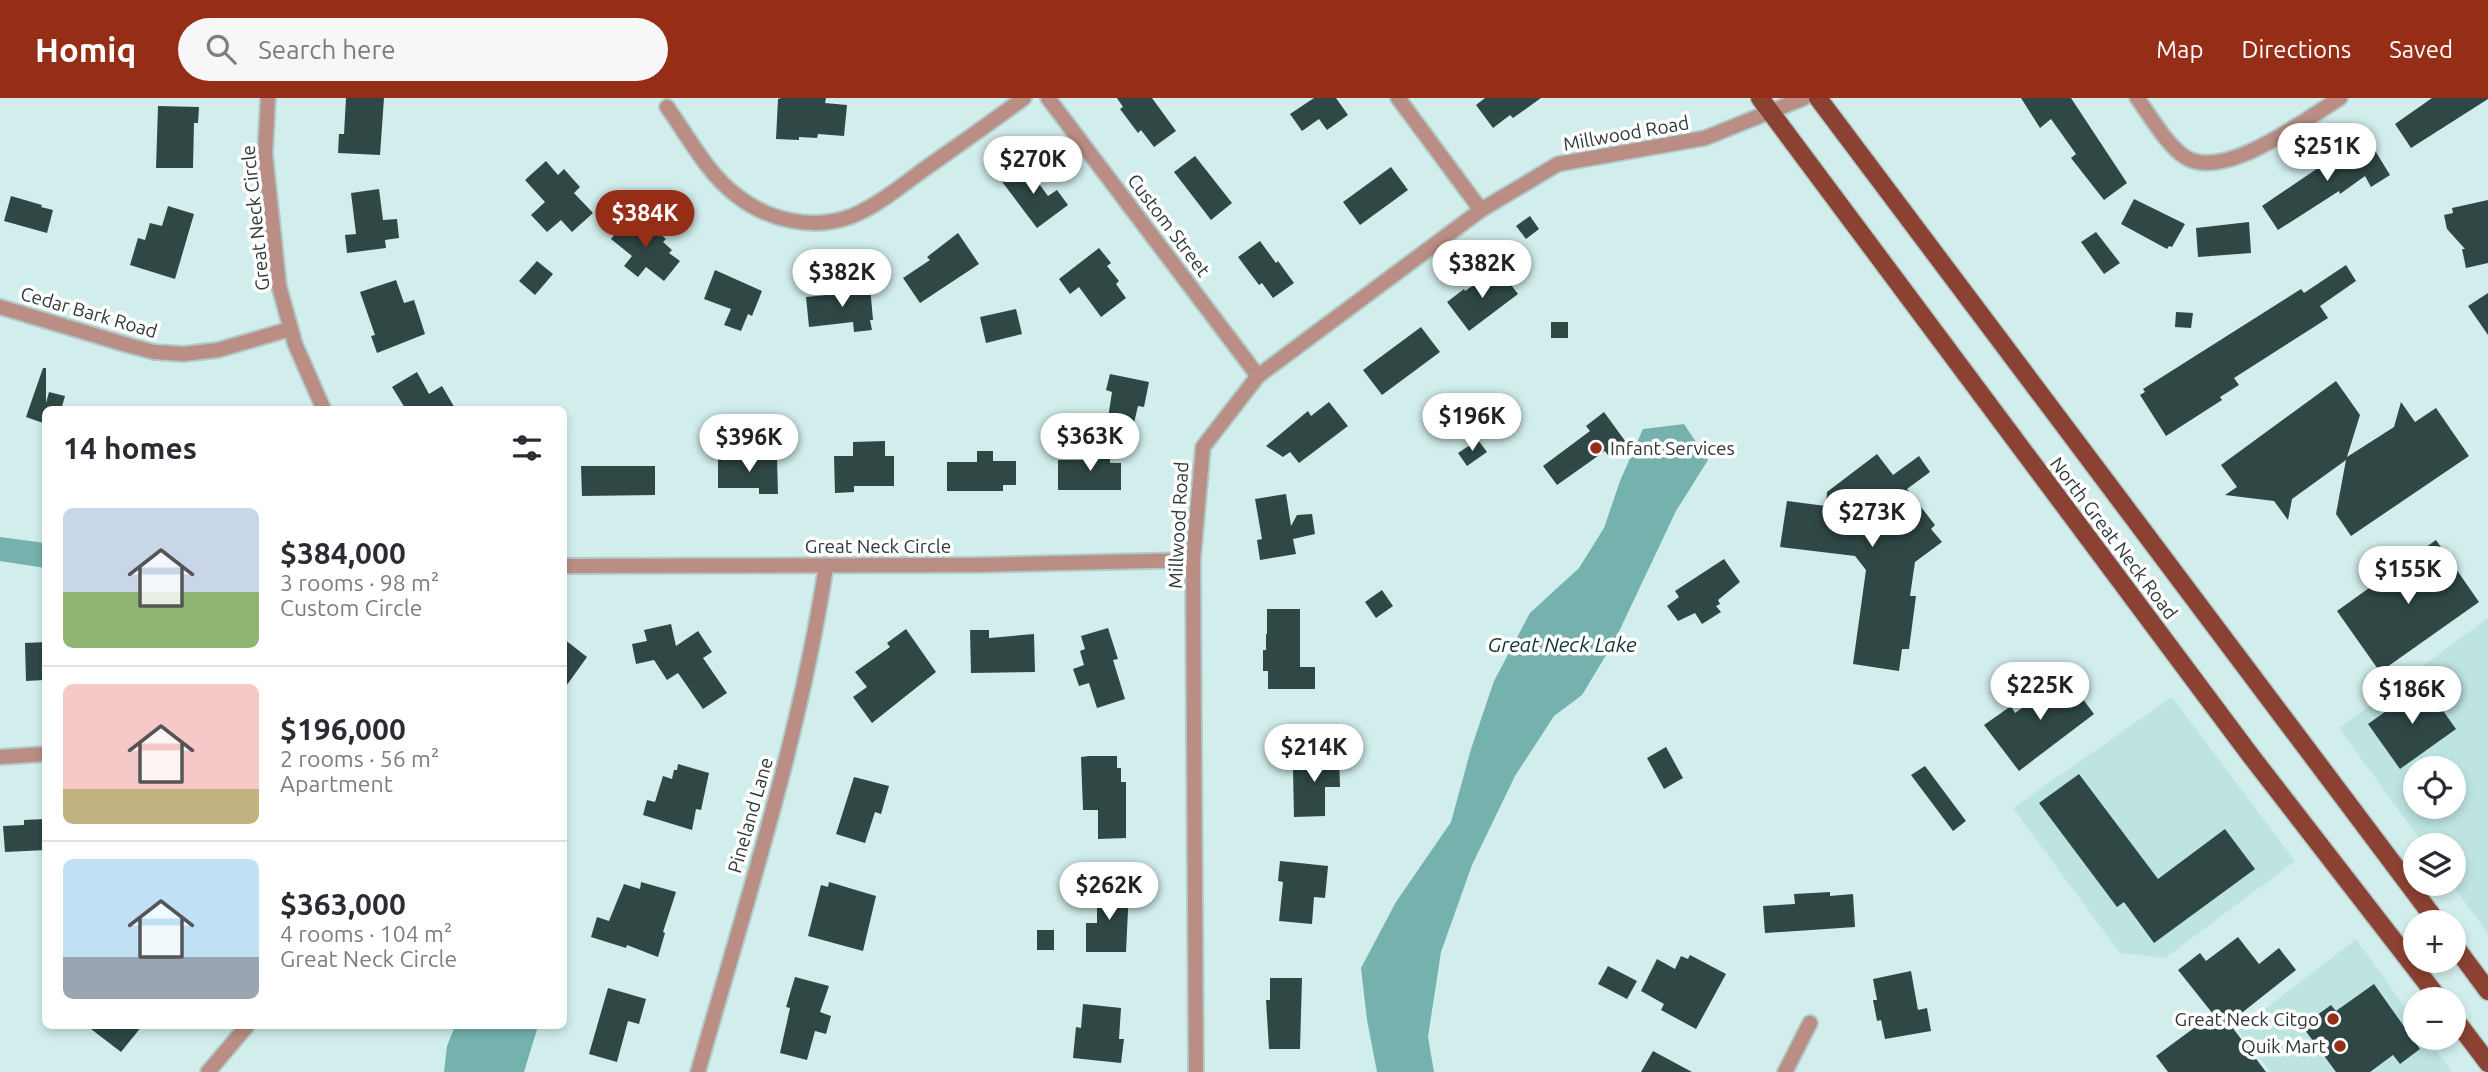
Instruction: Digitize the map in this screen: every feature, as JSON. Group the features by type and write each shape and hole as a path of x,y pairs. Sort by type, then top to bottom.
{"main road":[{"name":"North Great Neck Road","path":"1818,98 2428,910"},
{"name":"North Great Neck Road","path":"1765,105 2251,756 2430,987"},
{"path":"2466,961 2488,991"},
{"path":"2466,1034 2488,1063"}],"street":[{"name":"Great Neck Circle","path":"268,98 265,154 275,260 290,329 322,406"},
{"path":"667,107 715,175 735,195 757,209 780,218 828,222 852,216 883,199 1024,98"},
{"name":"Custom Street","path":"1048,98 1258,376"},
{"path":"1398,98 1480,211"},
{"name":"Millwood Road","path":"1196,1072 1193,560 1203,447 1258,376 1480,211 1558,164 1706,138 1765,105 1804,98"},
{"path":"2137,98 2175,149 2186,159 2218,163 2246,156 2340,98"},
{"name":"Cedar Bark Road","path":"0,307 154,352 183,354 218,350 290,329"},
{"name":"Great Neck Circle","path":"567,566 989,565 1193,560"},
{"name":"Pineland Lane","path":"698,1072 798,712 815,639 826,566"},
{"path":"0,757 42,754"},
{"path":"1785,1072 1810,1023"},
{"path":"208,1072 244,1029"}],"shaded area":[{"path":"2488,618 2488,934 2461,896 2466,896 2466,833 2415,833 2405,819 2466,819 2466,756 2403,756 2403,816 2339,728"},
{"path":"2172,697 2295,861 2165,958 2120,953 2013,808"},
{"path":"2356,939 2403,1004 2403,1050 2436,1050 2452,1072 2271,1072 2238,1030"}],"water":[{"name":"Great Neck Lake","path":"1684,424 1708,460 1676,511 1614,642 1582,695 1554,716 1515,776 1472,865 1441,952 1428,1037 1434,1072 1377,1072 1361,968 1396,902 1451,822 1471,749 1494,681 1530,613 1579,568 1604,528 1620,481 1643,429"},
{"path":"0,537 42,543 42,568 0,561"},
{"path":"454,1029 537,1029 524,1072 444,1072 447,1046"}],"building":[{"path":"346,98 384,98 380,155 338,153 339,134 344,134"},
{"path":"826,98 825,103 847,105 844,136 818,134 817,138 776,139 778,99"},
{"path":"1117,98 1152,98 1176,131 1154,147 1141,130 1138,133 1120,109 1123,107"},
{"path":"1314,98 1336,98 1348,115 1327,130 1319,119 1302,131 1290,114"},
{"path":"1485,98 1541,98 1513,118 1510,115 1493,128 1476,105"},
{"path":"2021,98 2071,98 2127,183 2104,200 2071,158 2076,154 2051,119 2040,128"},
{"path":"2432,98 2488,99 2411,148 2395,124"},
{"path":"158,106 199,107 198,123 194,123 193,168 156,168"},
{"path":"2368,139 2390,175 2371,187 2365,176 2340,194 2339,191 2278,230 2262,206 2315,170"},
{"path":"1195,156 1232,203 1211,220 1174,172"},
{"path":"546,161 558,175 564,169 580,187 574,193 593,213 572,232 561,220 547,232 531,215 545,202 525,180"},
{"path":"1023,162 1048,196 1057,190 1068,205 1037,228 1000,179"},
{"path":"1391,167 1408,190 1360,225 1343,202"},
{"path":"379,189 383,220 397,219 399,238 385,240 386,248 347,253 345,235 356,234 351,193"},
{"path":"11,196 53,210 47,233 4,221"},
{"path":"2134,199 2185,224 2172,247 2167,249 2121,224"},
{"path":"2488,200 2488,263 2466,268 2462,249 2465,249 2447,229 2444,215 2453,213 2452,208"},
{"path":"168,206 194,214 175,279 130,265 138,238 145,240 150,223 162,226"},
{"path":"630,216 646,229 649,225 666,239 663,242 672,250 669,253 680,261 664,281 646,267 638,277 624,266 632,256 611,239"},
{"path":"1530,216 1539,229 1526,239 1516,226"},
{"path":"2249,222 2251,253 2198,257 2196,228"},
{"path":"2096,232 2120,263 2104,274 2081,242"},
{"path":"958,233 979,264 920,303 903,278 930,260 927,257"},
{"path":"1260,241 1294,283 1273,298 1262,283 1259,285 1238,257"},
{"path":"1099,248 1111,263 1107,266 1119,281 1116,284 1126,298 1101,317 1079,287 1070,294 1059,279"},
{"path":"537,261 553,274 535,295 519,281"},
{"path":"2346,265 2356,281 2320,306 2328,318 2234,378 2239,385 2220,397 2222,400 2166,436 2140,395 2145,392 2143,389 2301,289 2304,293"},
{"path":"1499,269 1518,294 1469,331 1447,302"},
{"path":"715,270 762,291 752,316 748,314 741,331 724,325 731,309 704,299"},
{"path":"396,280 404,303 414,300 425,334 377,353 371,336 375,335 360,292"},
{"path":"870,286 872,330 854,332 853,322 809,327 806,297 847,293 847,289"},
{"path":"2488,293 2488,335 2468,306"},
{"path":"1016,309 1022,334 986,343 980,317"},
{"path":"2176,312 2193,313 2191,328 2175,327"},
{"path":"1551,322 1568,322 1568,338 1551,338"},
{"path":"1421,327 1440,352 1382,395 1363,370"},
{"path":"43,368 46,368 46,403 49,392 65,396 62,406 42,406 42,423 26,417"},
{"path":"417,372 429,394 442,386 454,406 404,406 392,387"},
{"path":"1110,374 1149,382 1144,407 1138,406 1134,423 1108,418 1112,392 1106,390"},
{"path":"2336,381 2360,415 2347,457 2394,427 2401,402 2415,422 2436,408 2469,456 2351,536 2336,514 2346,460 2292,499 2288,520 2274,501 2225,495 2237,487 2221,465"},
{"path":"1329,402 1348,426 1299,463 1290,452 1283,457 1266,446 1308,411 1311,416"},
{"name":"Infant Services","path":"1604,412 1628,445 1610,458 1605,451 1557,485 1543,466 1590,431 1586,426"},
{"path":"1478,440 1487,452 1467,466 1458,453"},
{"path":"885,441 885,456 894,456 894,486 854,486 854,492 835,493 834,456 853,456 853,442"},
{"path":"1092,447 1110,447 1110,463 1121,463 1121,490 1058,490 1058,460 1092,460"},
{"path":"977,451 993,451 993,461 1016,461 1016,485 1003,485 1003,491 947,491 947,462 977,462"},
{"path":"1877,454 1893,475 1919,456 1930,472 1907,489 1935,525 1931,529 1942,542 1915,562 1910,596 1916,596 1909,649 1902,649 1899,671 1853,664 1866,570 1855,556 1780,547 1787,501 1826,506 1827,492"},
{"path":"777,458 778,494 759,494 759,488 718,488 718,459"},
{"path":"581,466 655,466 655,495 582,496"},
{"path":"1286,494 1291,526 1297,515 1312,514 1315,534 1293,539 1296,554 1260,560 1257,540 1262,539 1255,499"},
{"path":"2436,540 2479,602 2380,672 2337,611"},
{"path":"1724,559 1740,582 1718,600 1720,604 1716,606 1721,612 1702,624 1695,613 1678,621 1667,606 1679,597 1675,591"},
{"path":"1382,590 1393,606 1376,618 1365,602"},
{"path":"1267,609 1300,609 1300,667 1315,667 1315,689 1268,689 1268,671 1263,671"},
{"path":"671,624 676,646 698,631 712,652 703,658 727,693 703,709 678,673 667,680 654,660 636,664 632,644 647,641 644,630"},
{"path":"1108,628 1118,659 1113,660 1125,699 1097,708 1089,683 1079,686 1073,669 1084,665 1080,651 1085,649 1081,636"},
{"path":"906,629 936,672 872,723 853,697 867,687 855,672 890,647 887,643"},
{"path":"970,630 989,630 989,638 1034,634 1035,672 971,673"},
{"path":"567,641 587,657 567,685"},
{"path":"42,642 42,680 26,681 25,643"},
{"path":"2062,671 2094,714 2019,771 1984,725 2011,706 2015,713 2043,693 2039,688"},
{"path":"2424,684 2456,729 2418,756 2403,756 2403,767 2400,769 2368,724"},
{"path":"1666,747 1683,778 1664,789 1647,758"},
{"path":"1339,755 1340,787 1325,787 1325,816 1294,817 1293,769 1299,769 1299,756"},
{"path":"1117,756 1117,768 1121,768 1121,782 1126,782 1126,838 1098,839 1098,810 1083,810 1081,757"},
{"path":"678,764 709,773 701,810 696,809 692,830 643,815 647,800 655,802 663,776 672,779"},
{"path":"1925,766 1966,821 1953,831 1911,775"},
{"path":"2079,774 2158,879 2225,829 2255,869 2154,943 2124,902 2117,907 2039,803"},
{"path":"854,777 889,786 881,814 875,812 865,843 836,834"},
{"path":"42,819 42,850 5,852 3,826 24,825 24,820"},
{"path":"1280,861 1328,866 1325,898 1314,897 1312,924 1279,921 1283,882 1278,881"},
{"path":"641,882 676,892 658,957 627,945 626,948 591,937 597,917 609,921 624,884 640,889"},
{"path":"829,882 876,896 863,951 808,936 821,885 828,887"},
{"path":"1097,889 1129,889 1126,952 1086,952 1086,923 1097,923"},
{"path":"1830,892 1830,896 1853,894 1855,927 1765,933 1763,906 1795,904 1794,894"},
{"path":"1037,930 1054,930 1054,950 1037,950"},
{"path":"2238,937 2259,964 2279,948 2296,970 2229,1023 2266,1072 2168,1072 2156,1056 2213,1014 2178,970 2200,953 2206,961"},
{"path":"1690,955 1726,974 1696,1029 1661,1010 1664,1004 1641,991 1657,959 1675,969 1681,956 1688,959"},
{"path":"1608,966 1637,981 1627,999 1598,984"},
{"path":"1911,971 1918,1010 1927,1008 1931,1031 1885,1039 1881,1020 1877,1021 1873,979"},
{"path":"795,977 829,986 820,1012 831,1016 826,1034 815,1031 807,1060 780,1053 790,1008 786,1007"},
{"path":"1270,978 1302,978 1300,1049 1269,1049 1266,1000 1270,1000"},
{"path":"2374,984 2403,1025 2403,1050 2419,1050 2400,1064 2393,1055 2370,1072 2336,1072 2302,1026 2331,1005 2336,1011"},
{"path":"608,988 646,999 639,1024 628,1021 617,1062 589,1054"},
{"path":"1083,1004 1121,1008 1119,1039 1124,1039 1121,1063 1073,1058 1076,1027 1081,1028"},
{"path":"91,1029 140,1029 121,1052"},
{"path":"1653,1051 1692,1072 1641,1072"}],"place":[{"name":"Infant Services","path":"1596,448"},
{"name":"Great Neck Citgo","path":"2333,1019"},
{"name":"Quik Mart","path":"2340,1046"}]}
